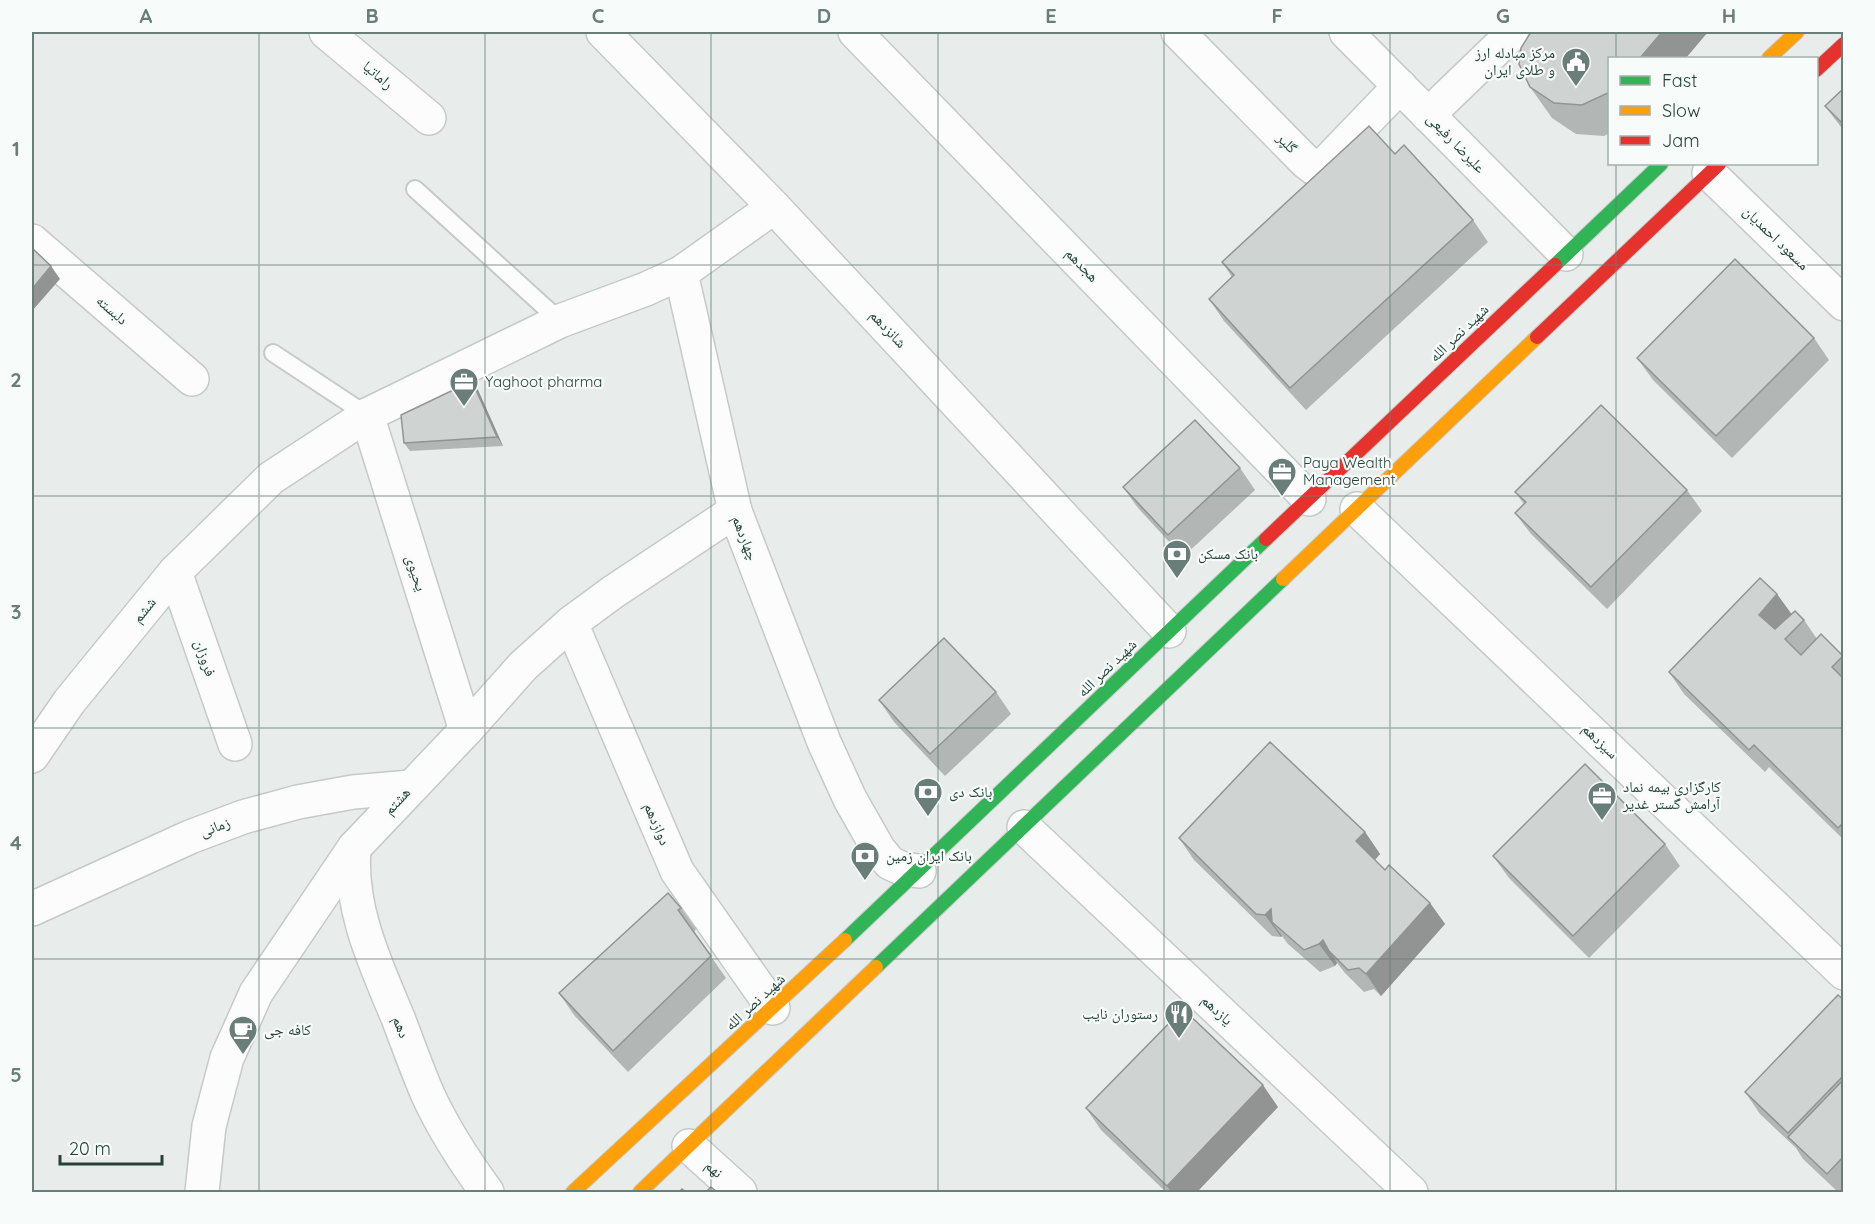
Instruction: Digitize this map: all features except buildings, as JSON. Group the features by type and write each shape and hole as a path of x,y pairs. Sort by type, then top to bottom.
{"main road":[{"path":"1770,57 1797,32"},
{"path":"1818,68 1844,44"},
{"name":"شهید نصر الله","path":"573,1192 919,871 1660,165"},
{"path":"640,1192 1357,509 1709,167"}],"street":[{"name":"راماتیا","path":"327,32 429,118"},
{"name":"شانزدهم","path":"603,32 774,207 1169,631"},
{"name":"هجدهم","path":"855,32 1309,499"},
{"name":"گلپر","path":"1178,32 1314,168 1325,164 1400,86"},
{"name":"علیرضا رفیعی","path":"1346,32 1566,254"},
{"path":"1428,115 1514,32"},
{"name":"مسعود احمدیان","path":"1709,167 1844,303"},
{"path":"681,273 774,207"},
{"name":"دلبسته","path":"32,241 192,378"},
{"name":"ششم","path":"32,756 69,702 175,572 271,477 367,415 560,321 681,273"},
{"name":"چهاردهم","path":"681,273 735,511 824,742 850,799 879,850 890,862 903,869 919,871"},
{"name":"یحیوی","path":"367,415 466,730"},
{"name":"سیزدهم","path":"1357,509 1844,973"},
{"name":"هشتم","path":"202,1192 209,1126 227,1058 246,1015 256,993 354,848 524,666 571,623 613,592 735,511"},
{"name":"فروزان","path":"175,572 235,744"},
{"name":"دوازدهم","path":"571,623 677,871 773,1008"},
{"name":"زمانی","path":"32,909 190,837 243,817 298,802 353,792 411,787"},
{"name":"یازدهم","path":"1024,827 1411,1192"},
{"name":"دهم","path":"354,848 352,870 360,920 376,966 427,1094 444,1127 487,1192"},
{"name":"نهم","path":"689,1146 740,1192"}],"lane":[{"path":"415,189 560,321"},
{"path":"273,352 367,415"}],"traffic: fast":[{"path":"1555,265 1660,165"},
{"path":"845,940 1266,539"},
{"path":"876,967 1283,579"}],"traffic: slow":[{"path":"1770,57 1797,32"},
{"path":"1283,579 1537,337"},
{"path":"573,1192 845,940"},
{"path":"640,1192 876,967"}],"traffic: jam":[{"path":"1818,68 1844,44"},
{"path":"1537,337 1718,165"},
{"path":"1266,539 1555,265"}],"place":[{"name":"مركز مبادله ارز و طلای ايران","path":"1576,88"},
{"name":"Yaghoot pharma","path":"464,408"},
{"name":"Paya Wealth Management","path":"1282,498"},
{"name":"بانک مسکن","path":"1177,580"},
{"name":"بانک دی","path":"928,818"},
{"name":"کارگزاری بیمه نماد آرامش گستر غدیر","path":"1602,822"},
{"name":"بانک ایران زمین","path":"865,882"},
{"name":"رستوران نایب","path":"1179,1040"},
{"name":"کافه جی","path":"243,1056"}]}
